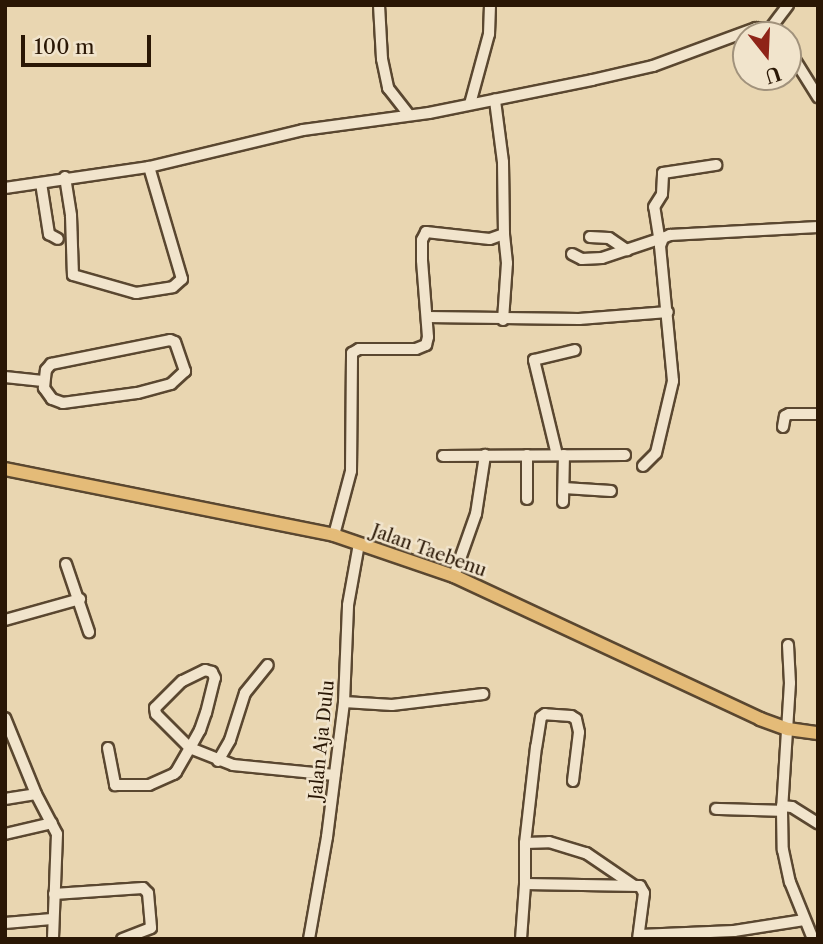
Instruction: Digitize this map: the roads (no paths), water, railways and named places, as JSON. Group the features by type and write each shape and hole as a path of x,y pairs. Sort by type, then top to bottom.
{"main road":[{"name":"Jalan Taebenu","path":"5,469 113,493 261,518 334,535 454,576 760,719 788,729 818,733"}],"street":[{"path":"379,5 388,88 409,115"},
{"path":"470,104 489,34 490,5"},
{"path":"779,21 788,5"},
{"path":"5,188 65,177 149,167 303,130 495,100 653,66 732,36"},
{"path":"802,71 818,97"},
{"path":"495,100 503,162 507,263 503,320"},
{"path":"643,466 656,453 671,392 673,370 660,241 653,208 662,194 663,173 716,165"},
{"path":"65,177 72,227 73,275 136,293 173,287 182,279 157,201 161,198 149,167"},
{"path":"41,183 49,234 58,239"},
{"path":"572,254 591,260 660,241 670,235 818,227"},
{"path":"334,535 351,471 352,353 359,349 423,347 428,341 422,260 422,240 426,232 490,239 504,234"},
{"path":"590,237 609,238 627,250"},
{"path":"427,317 503,320 590,318 668,312"},
{"path":"170,340 175,342 185,371 172,384 163,387 63,403 47,394 43,382 51,364 170,340"},
{"path":"564,502 560,455 534,360 575,350"},
{"path":"5,377 43,382"},
{"path":"783,427 785,416 789,414 818,414"},
{"path":"454,576 476,514 485,455"},
{"path":"527,455 527,499"},
{"path":"443,456 625,455"},
{"path":"564,488 611,491"},
{"name":"Jalan Aja Dulu","path":"309,939 335,775 344,702 348,605 359,544"},
{"path":"66,564 89,632"},
{"path":"5,620 80,599"},
{"path":"788,645 790,683 782,809 784,861 813,939"},
{"path":"218,761 230,740 245,693 268,666"},
{"path":"108,748 115,785 129,787 166,780 176,772 190,748 200,730 214,684 214,675 209,670 182,681 155,708 156,714 190,748 218,761 335,775"},
{"path":"344,702 392,705 483,694"},
{"path":"521,939 525,843 536,747 541,718 545,715 571,716 576,719 579,732 573,781"},
{"path":"5,718 58,842 53,939"},
{"path":"5,799 36,794"},
{"path":"716,809 792,807 818,823"},
{"path":"5,834 52,823"},
{"path":"525,843 549,842 586,853 633,885"},
{"path":"525,884 633,885 643,888 639,937 734,931 804,920"},
{"path":"54,894 143,887 148,893 152,928 122,939"},
{"path":"5,923 52,919"}]}
